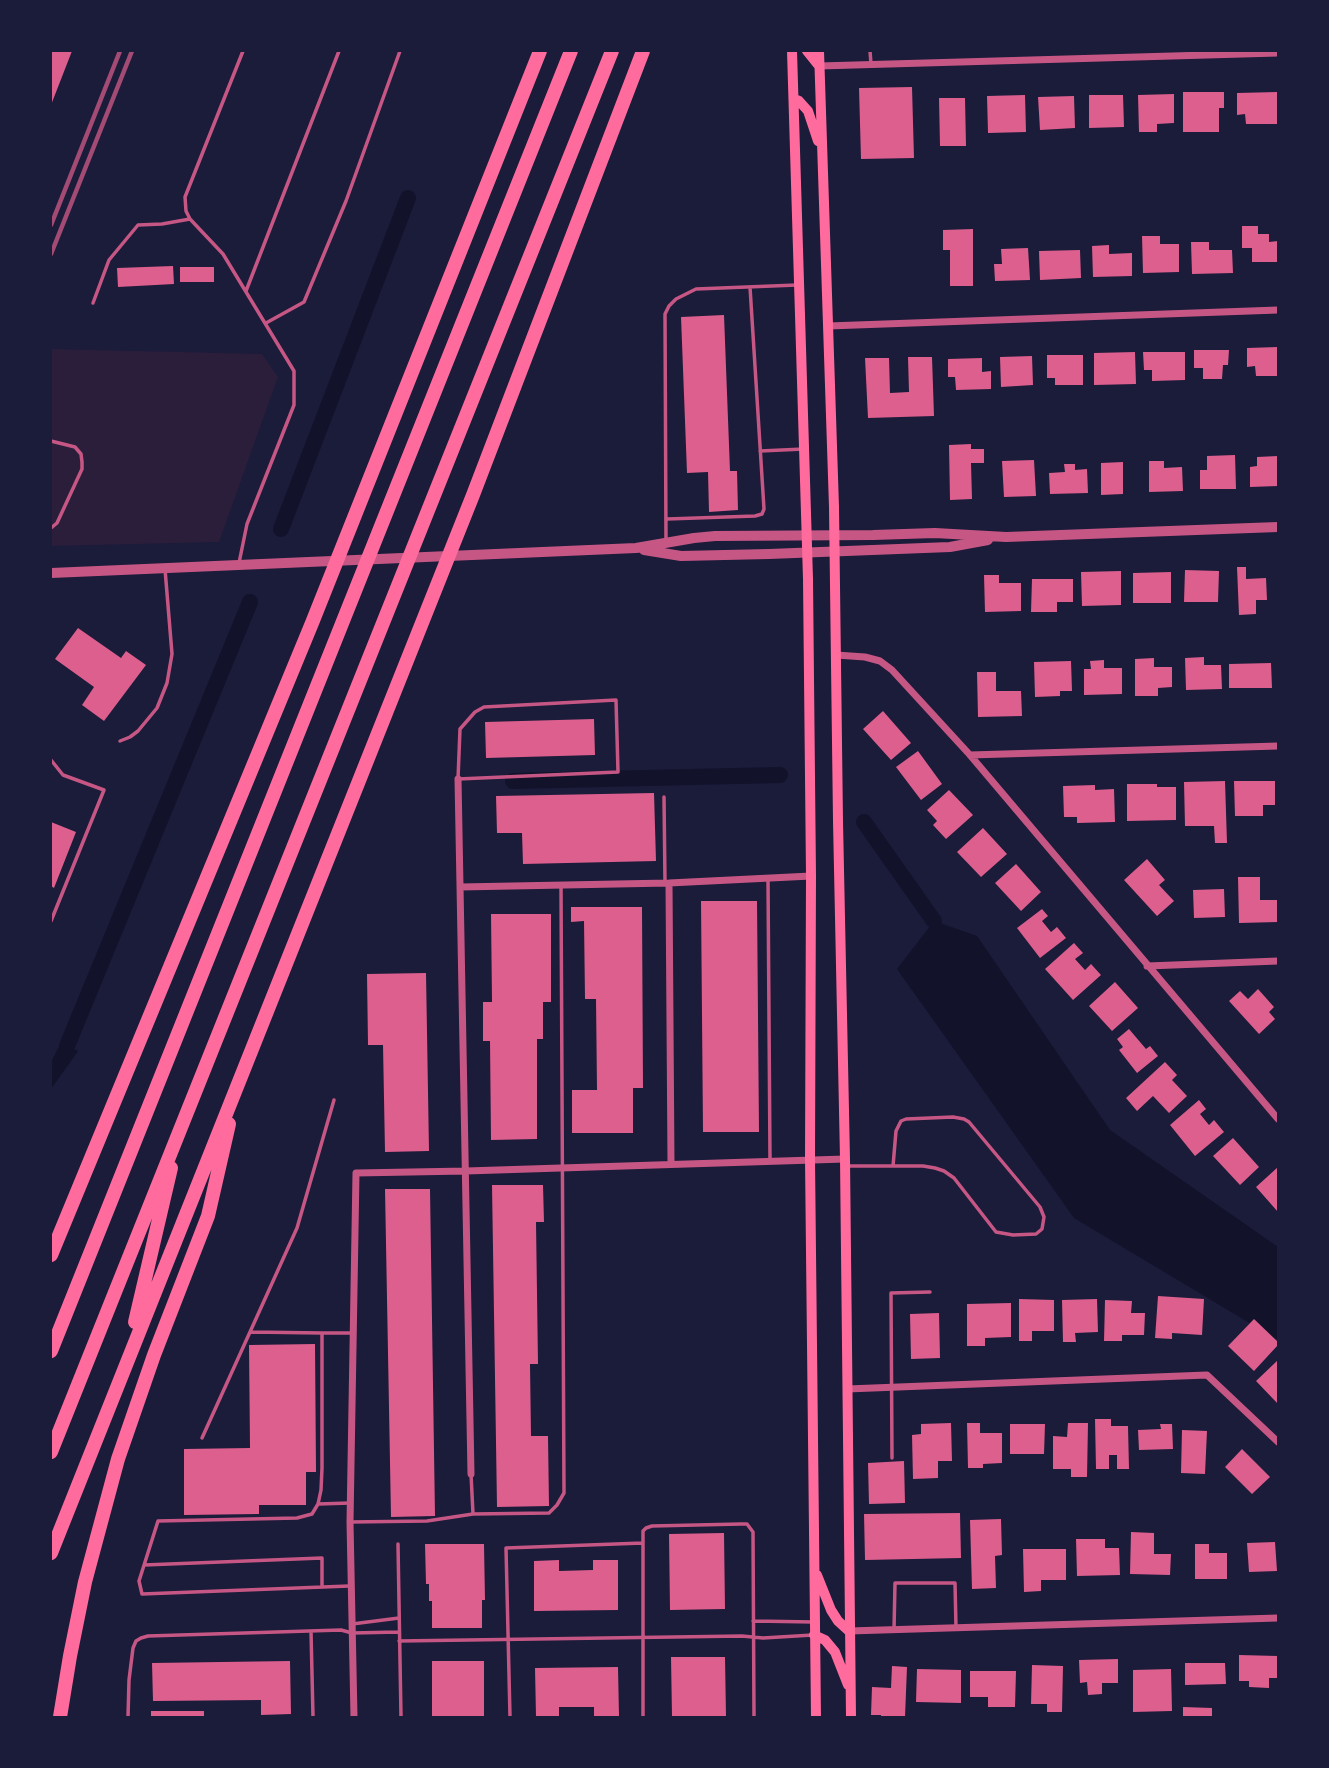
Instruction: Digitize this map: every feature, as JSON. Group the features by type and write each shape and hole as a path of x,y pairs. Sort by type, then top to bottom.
{"highway":[{"path":"51,1255 312,623 540,51"},
{"path":"51,1351 571,51"},
{"path":"51,1452 612,51"},
{"path":"51,1553 473,495 643,51"},
{"path":"60,1717 77,1619 104,1507 146,1378 208,1216 240,1079"},
{"path":"124,1369 183,1119"},
{"path":"51,1238 77,1192"}],"main road":[{"path":"792,51 808,553 810,1159 816,1717"},
{"path":"807,51 820,66"},
{"path":"819,51 835,535 851,1717"},
{"path":"794,99 808,111 822,153"},
{"path":"814,1569 831,1610 849,1631"},
{"path":"814,1635 825,1640 835,1652 850,1691"}],"street":[{"path":"1012,51 1013,60"},
{"path":"820,66 1192,53 1278,53"},
{"path":"828,326 1278,310"},
{"path":"51,573 636,548 715,536 935,533 1006,537 1278,527"},
{"path":"636,548 681,556 808,553 950,547 1006,537"},
{"path":"836,655 865,657 892,670 970,755 1278,1119"},
{"path":"970,755 1278,746"},
{"path":"458,779 471,1474"},
{"path":"460,887 667,883 811,876"},
{"path":"667,883 671,1164"},
{"path":"1147,966 1278,961"},
{"path":"354,1717 350,1522 356,1173 810,1159 845,1162"},
{"path":"846,1390 1207,1375 1278,1442"},
{"path":"849,1631 1278,1618"}],"lane":[{"path":"239,565 247,524 294,405 294,371 223,254 190,219 186,211 186,197 243,51"},
{"path":"246,291 339,51"},
{"path":"265,323 304,302 346,201 400,51"},
{"path":"870,51 871,64"},
{"path":"93,303 109,260 138,225 190,219"},
{"path":"666,543 665,314 669,306 676,299 696,289 799,285"},
{"path":"666,519 755,516 762,514 764,509 750,287"},
{"path":"51,441 75,447 81,454 82,462 82,470 57,523 51,528"},
{"path":"760,451 804,449"},
{"path":"120,741 138,730 157,708 167,683 172,654 165,567"},
{"path":"616,700 618,772 458,779 460,729 475,712 484,707 616,700"},
{"path":"51,760 63,775 104,790 51,921"},
{"path":"664,797 667,883"},
{"path":"768,878 769,1160"},
{"path":"350,1522 427,1521 472,1514 549,1513 564,1493 561,885"},
{"path":"202,1438 297,1227 334,1100"},
{"path":"845,1162 893,1166 923,1166 944,1171 954,1178 996,1232 1013,1235 1036,1234 1042,1228 1044,1217 1040,1207 964,1119 953,1117 901,1121 896,1131 893,1166"},
{"path":"892,1458 891,1293 930,1292"},
{"path":"250,1332 353,1333"},
{"path":"321,1333 323,1468 318,1504 312,1514 298,1518 158,1521 139,1581 142,1594 351,1586"},
{"path":"471,1474 472,1514"},
{"path":"318,1504 351,1503"},
{"path":"643,1717 643,1531 652,1525 747,1524 753,1532 754,1717"},
{"path":"510,1717 506,1548 643,1543"},
{"path":"398,1544 401,1717"},
{"path":"144,1565 322,1558 322,1587"},
{"path":"894,1630 895,1583 955,1583 956,1628"},
{"path":"352,1624 398,1618"},
{"path":"753,1621 814,1622"},
{"path":"128,1717 133,1648 141,1638 341,1630 352,1633 399,1632"},
{"path":"311,1631 313,1717"},
{"path":"399,1641 753,1638 814,1635"}],"shaded area":[{"path":"51,349 262,354 278,377 219,542 51,546"},
{"path":"934,921 977,936 1110,1130 1278,1247 1278,1340 1074,1218 897,969"},
{"path":"60,1045 78,1051 51,1089 51,1062"}],"building":[{"path":"51,51 72,51 51,105"},
{"path":"912,87 914,158 861,159 859,88"},
{"path":"1183,92 1224,92 1224,108 1219,108 1219,132 1183,132"},
{"path":"1277,92 1277,124 1246,124 1245,114 1237,115 1237,93"},
{"path":"1174,94 1174,123 1157,124 1157,132 1139,132 1138,95"},
{"path":"1025,95 1026,132 988,133 987,96"},
{"path":"1089,95 1123,95 1124,127 1089,128"},
{"path":"1074,96 1075,128 1040,130 1038,97"},
{"path":"939,98 965,98 966,146 940,146"},
{"path":"1242,226 1258,226 1258,234 1269,234 1269,242 1278,241 1278,262 1252,262 1252,248 1242,248"},
{"path":"973,229 973,286 950,286 950,250 943,250 943,230"},
{"path":"1142,236 1160,236 1160,244 1179,244 1179,272 1143,273"},
{"path":"1191,242 1209,242 1209,250 1232,250 1233,273 1192,274"},
{"path":"1109,245 1109,254 1132,253 1132,276 1093,277 1092,246"},
{"path":"1028,248 1030,280 995,281 994,264 1002,264 1001,249"},
{"path":"1080,250 1081,278 1040,280 1039,251"},
{"path":"173,266 174,284 118,287 117,268"},
{"path":"180,267 214,267 214,282 180,282"},
{"path":"724,315 730,471 737,471 738,510 709,512 708,472 687,473 681,317"},
{"path":"1278,347 1278,376 1256,376 1255,366 1247,367 1247,348"},
{"path":"1194,350 1229,350 1228,365 1223,365 1222,379 1203,379 1203,368 1194,368"},
{"path":"1135,352 1136,384 1094,385 1094,353"},
{"path":"1143,352 1185,352 1185,380 1152,381 1152,370 1144,370"},
{"path":"1047,355 1083,355 1083,385 1055,385 1055,378 1047,378"},
{"path":"1032,356 1033,385 1001,387 1000,357"},
{"path":"908,357 932,357 934,416 868,418 865,358 889,358 890,393 909,392"},
{"path":"982,358 982,372 991,371 991,389 956,390 955,377 948,377 948,359"},
{"path":"971,444 971,449 984,449 984,463 971,463 972,499 950,500 949,445"},
{"path":"1235,455 1236,489 1200,489 1200,470 1207,470 1207,456"},
{"path":"1278,456 1278,486 1250,487 1250,467 1257,466 1257,457"},
{"path":"1034,460 1036,496 1004,497 1002,461"},
{"path":"1149,461 1164,461 1164,468 1182,467 1183,491 1149,492"},
{"path":"1123,462 1123,494 1101,495 1101,463"},
{"path":"1064,464 1075,464 1075,470 1087,469 1088,493 1050,494 1049,473 1065,472"},
{"path":"1237,567 1246,567 1246,579 1266,578 1267,600 1256,600 1256,614 1239,615"},
{"path":"1185,570 1219,571 1218,602 1184,602"},
{"path":"1121,571 1121,605 1082,606 1081,572"},
{"path":"1171,572 1171,603 1133,603 1133,573"},
{"path":"984,575 999,575 999,583 1021,583 1021,611 985,612"},
{"path":"1032,579 1073,579 1073,602 1057,602 1057,612 1031,612"},
{"path":"78,628 121,658 126,651 146,665 104,721 82,705 94,687 55,659"},
{"path":"1204,657 1204,665 1221,665 1222,689 1186,690 1185,658"},
{"path":"1154,658 1154,667 1172,667 1172,687 1158,688 1158,696 1135,696 1135,659"},
{"path":"1104,660 1104,668 1122,668 1122,694 1084,695 1084,669 1091,669 1090,661"},
{"path":"1071,661 1072,691 1060,691 1060,696 1035,697 1034,662"},
{"path":"1271,663 1272,688 1229,688 1229,664"},
{"path":"977,672 996,672 996,691 1021,691 1022,716 978,717"},
{"path":"883,711 911,743 891,760 863,729"},
{"path":"594,719 595,755 486,758 485,722"},
{"path":"918,751 942,784 921,800 896,767"},
{"path":"1225,781 1227,843 1215,843 1214,826 1185,826 1184,782"},
{"path":"1234,781 1275,781 1275,805 1263,805 1263,816 1235,816"},
{"path":"1127,784 1176,787 1176,820 1127,821"},
{"path":"1095,785 1095,790 1114,789 1115,822 1077,823 1077,817 1064,817 1063,786"},
{"path":"949,790 973,815 946,839 933,825 937,821 927,810"},
{"path":"654,793 656,861 523,864 522,833 497,833 496,796"},
{"path":"51,822 76,832 54,888 51,886"},
{"path":"983,828 1007,854 981,877 957,852"},
{"path":"1147,859 1165,880 1159,885 1174,901 1157,916 1124,880"},
{"path":"1016,864 1041,892 1021,911 995,883"},
{"path":"1238,877 1260,877 1260,900 1278,900 1278,922 1239,923"},
{"path":"1224,889 1225,917 1194,918 1193,890"},
{"path":"701,901 757,901 759,1132 703,1132"},
{"path":"571,907 642,907 643,1088 633,1088 633,1133 572,1133 572,1090 597,1090 596,999 585,999 584,921 571,922"},
{"path":"1042,909 1048,916 1042,921 1051,932 1057,927 1066,938 1040,958 1017,928"},
{"path":"491,914 551,914 551,1002 543,1002 543,1039 537,1039 537,1139 491,1140 490,1041 483,1041 483,1002 492,1002"},
{"path":"1074,943 1083,953 1075,959 1085,970 1091,964 1101,975 1073,1000 1045,969"},
{"path":"426,973 429,1151 385,1152 383,1045 368,1045 367,974"},
{"path":"1115,982 1138,1008 1112,1031 1089,1006"},
{"path":"1258,989 1274,1007 1269,1012 1275,1019 1259,1034 1229,1001 1240,991 1248,999"},
{"path":"1129,1029 1146,1049 1150,1046 1158,1056 1137,1073 1119,1050 1123,1047 1117,1039"},
{"path":"1165,1062 1177,1075 1172,1080 1187,1096 1169,1113 1153,1096 1137,1111 1126,1098"},
{"path":"1199,1100 1206,1109 1200,1114 1209,1125 1214,1120 1224,1132 1195,1156 1170,1125"},
{"path":"1233,1138 1259,1167 1240,1185 1213,1156"},
{"path":"1278,1167 1278,1212 1256,1187"},
{"path":"492,1185 543,1185 544,1222 536,1222 538,1364 530,1364 531,1436 548,1436 549,1506 497,1507"},
{"path":"385,1189 430,1189 435,1516 391,1517"},
{"path":"1158,1296 1204,1299 1202,1335 1172,1333 1172,1339 1155,1338"},
{"path":"1019,1299 1054,1300 1054,1331 1032,1331 1032,1341 1019,1341"},
{"path":"1097,1299 1098,1332 1075,1333 1076,1342 1063,1342 1062,1300"},
{"path":"1105,1300 1132,1301 1131,1313 1145,1313 1144,1335 1122,1335 1122,1341 1104,1341"},
{"path":"1011,1303 1011,1337 985,1338 985,1346 967,1346 967,1304"},
{"path":"939,1313 940,1358 911,1359 910,1314"},
{"path":"1254,1319 1278,1345 1254,1371 1228,1346"},
{"path":"315,1344 316,1472 306,1472 306,1505 259,1505 259,1514 184,1515 184,1449 250,1448 249,1345"},
{"path":"1278,1360 1278,1404 1256,1381"},
{"path":"1095,1419 1111,1419 1111,1426 1128,1426 1129,1469 1117,1469 1117,1455 1109,1455 1109,1469 1096,1469"},
{"path":"951,1423 952,1461 938,1461 938,1478 913,1479 912,1435 921,1434 921,1424"},
{"path":"967,1423 980,1423 980,1433 1002,1433 1002,1463 983,1464 983,1468 968,1468"},
{"path":"1068,1423 1088,1423 1087,1477 1071,1477 1071,1469 1053,1469 1053,1436 1067,1437"},
{"path":"1010,1424 1045,1424 1044,1454 1010,1454"},
{"path":"1160,1424 1172,1424 1173,1449 1139,1450 1138,1430 1161,1429"},
{"path":"1182,1430 1207,1431 1205,1474 1181,1473"},
{"path":"1242,1449 1270,1477 1252,1494 1225,1467"},
{"path":"904,1461 905,1503 869,1504 868,1463"},
{"path":"960,1513 961,1558 865,1560 864,1514"},
{"path":"1001,1519 1002,1555 995,1556 996,1588 972,1589 970,1520"},
{"path":"1131,1532 1154,1533 1154,1554 1171,1554 1170,1575 1130,1574"},
{"path":"724,1533 725,1609 670,1610 669,1534"},
{"path":"1076,1539 1105,1539 1105,1548 1119,1548 1120,1575 1077,1576"},
{"path":"1275,1542 1277,1571 1249,1572 1247,1543"},
{"path":"425,1544 484,1544 485,1600 482,1600 482,1628 432,1628 432,1601 429,1601 429,1584 426,1584"},
{"path":"1195,1544 1209,1544 1209,1553 1227,1553 1227,1579 1195,1579"},
{"path":"1023,1549 1066,1549 1066,1580 1041,1580 1041,1591 1024,1592"},
{"path":"559,1560 559,1571 593,1570 593,1560 618,1560 618,1610 534,1611 534,1561"},
{"path":"1239,1655 1278,1656 1278,1678 1269,1678 1269,1688 1249,1687 1249,1681 1239,1681"},
{"path":"671,1657 725,1657 726,1717 672,1717"},
{"path":"1118,1659 1118,1683 1102,1683 1102,1694 1088,1695 1087,1682 1080,1683 1079,1660"},
{"path":"290,1661 291,1714 261,1715 261,1700 153,1701 152,1663"},
{"path":"432,1661 484,1661 484,1717 432,1717"},
{"path":"1185,1663 1225,1663 1226,1684 1185,1685"},
{"path":"1032,1665 1063,1666 1062,1712 1047,1712 1047,1704 1031,1704"},
{"path":"892,1666 907,1667 905,1717 871,1715 872,1687 891,1688"},
{"path":"618,1667 619,1716 594,1716 594,1707 559,1707 559,1717 536,1717 535,1668"},
{"path":"917,1669 961,1670 961,1703 916,1702"},
{"path":"1171,1669 1172,1711 1133,1712 1133,1670"},
{"path":"970,1671 1016,1671 1015,1707 988,1707 988,1697 970,1697"},
{"path":"1183,1707 1212,1708 1212,1717 1183,1717"},
{"path":"151,1711 204,1711 204,1717 151,1717"}],"waterway":[{"path":"281,529 408,198"},
{"path":"67,1046 250,602"},
{"path":"513,781 780,775"},
{"path":"864,822 934,921"}],"railway":[{"path":"51,225 120,51"},
{"path":"51,254 132,51"}]}
